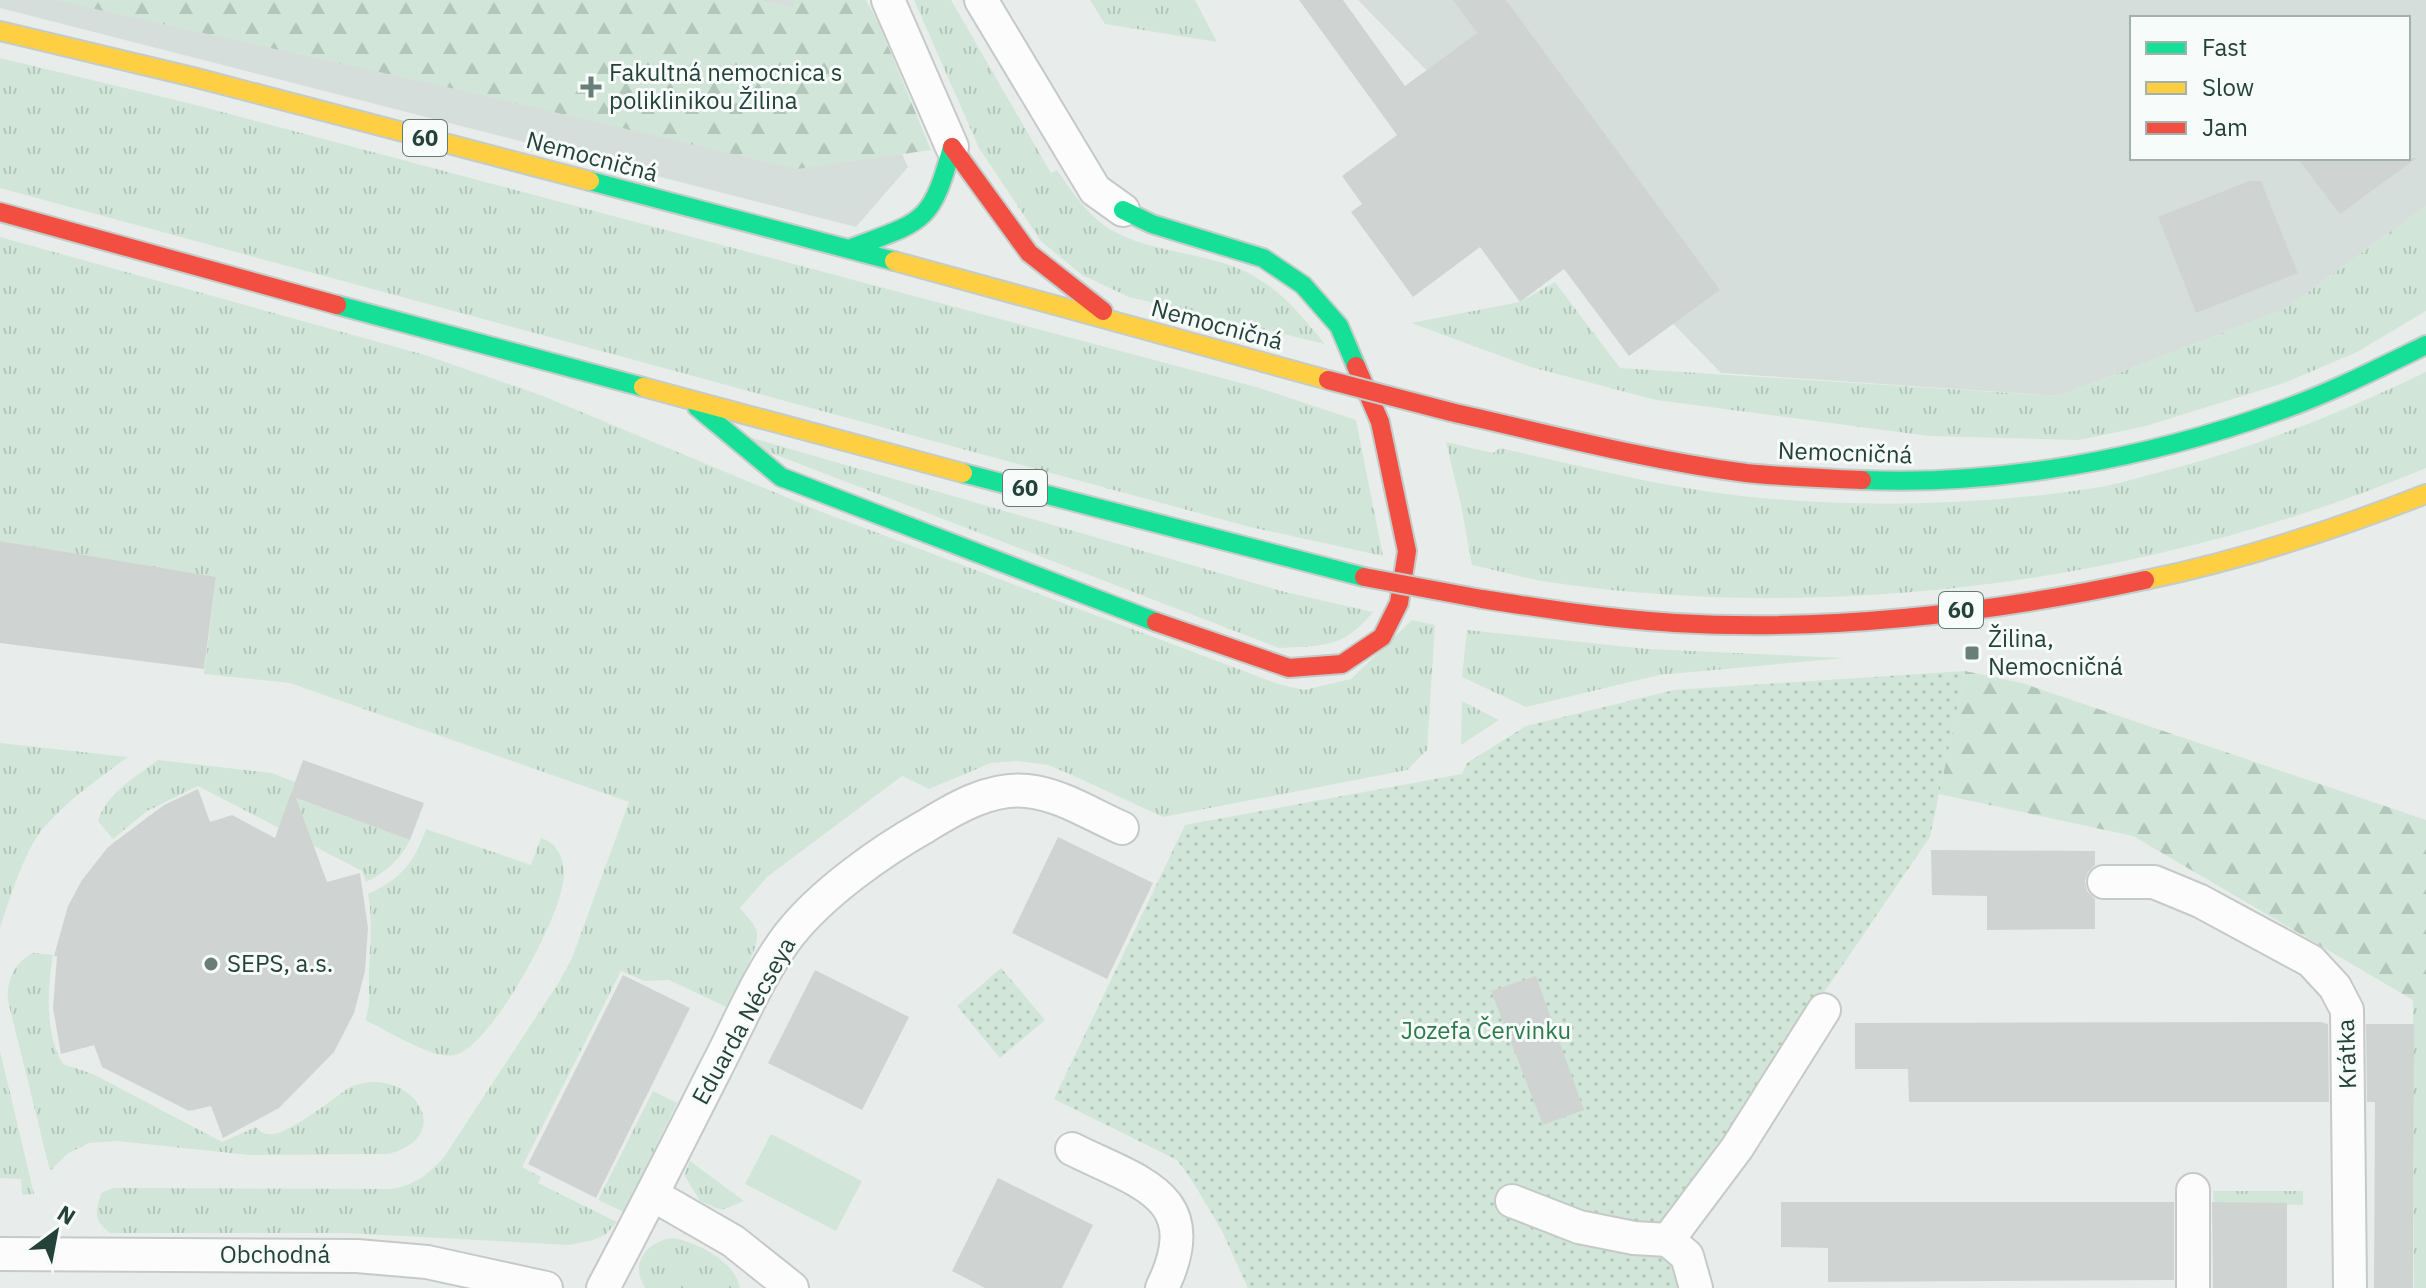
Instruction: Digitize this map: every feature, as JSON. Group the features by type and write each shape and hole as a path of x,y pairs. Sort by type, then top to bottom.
{"main road":[{"name":"Nemocničná","path":"0,31 193,77 849,249 1451,412 1674,462 1789,477 1949,480 2109,459 2197,438 2291,408 2385,368 2426,345"},
{"path":"849,249 902,229 927,212 943,182 952,147"},
{"path":"952,147 1029,253 1119,323"},
{"path":"686,398 781,477 1198,638 1289,668 1342,664 1382,637 1399,603 1407,551 1380,422 1339,326 1303,285 1263,258 1152,224 1123,210"},
{"name":"60","path":"0,212 1211,539 1364,577 1578,614 1768,625 1997,607 2126,585 2252,554 2354,522 2426,494"}],"street":[{"path":"888,0 952,147"},
{"path":"981,0 1095,190 1123,210"},
{"name":"Eduarda Nécseya","path":"603,1288 754,994 789,935 824,900 877,857 943,816 998,792 1027,791 1058,799 1122,828"},
{"name":"Krátka","path":"2104,882 2154,882 2200,901 2311,961 2335,987 2347,1010 2350,1288"},
{"path":"1668,1240 1737,1148 1824,1010"},
{"path":"1072,1149 1154,1191 1167,1207 1177,1223 1177,1248 1172,1269 1162,1288"},
{"path":"2193,1190 2193,1288"},
{"path":"653,1195 733,1241 792,1288"},
{"path":"1512,1201 1579,1227 1634,1238 1668,1240 1687,1256 1696,1288"},
{"name":"Obchodná","path":"0,1254 357,1256 427,1262 546,1288"}],"shaded area":[{"name":"Fakultná nemocnica s poliklinikou Žilina","path":"0,0 832,0 908,167 856,227 0,8"},
{"path":"1358,0 2426,0 2426,206 2285,309 2059,396 1721,373"}],"green space":[{"name":"Fakultná nemocnica s poliklinikou Žilina","path":"55,0 760,0 793,7 794,0 866,0 931,150 797,169"},
{"path":"914,0 951,0 1051,173 1057,170 1083,205 1106,227 1130,239 1244,271 1268,285 1289,303 1325,344 1129,297 1082,275 1041,241 979,148"},
{"path":"1090,0 1195,0 1217,42 1105,24"},
{"path":"0,58 192,104 1256,387 1356,420 1383,556 1250,527 0,188"},
{"path":"2426,206 2426,311 2357,352 2284,383 2146,426 2079,440 1929,436 1656,400 1531,367 1411,323 1520,302 1555,282 1620,368 2059,396 2285,309"},
{"path":"0,237 425,355 543,396 822,512 1278,684 1304,690 1351,679 1412,620 1435,625 1427,750 1407,770 1163,817 1048,765 1017,761 991,763 929,789 902,776 767,877 740,908 757,935 750,961 726,1007 669,980 645,981 621,971 522,1167 541,1177 538,1183 617,1222 605,1235 593,1240 569,1245 345,1233 110,1233 100,1224 97,1211 101,1193 113,1188 391,1189 407,1185 427,1174 444,1157 559,982 572,958 629,802 290,683 204,674 216,578 0,541"},
{"path":"2426,372 2426,468 2323,507 2217,539 2108,564 1998,583 1886,594 1774,598 1664,594 1555,583 1472,565 1446,442 1493,453 1500,448 1636,478 1739,496 1897,504 1979,501 2101,487 2194,463 2295,429"},
{"path":"735,433 1285,592 1373,612 1342,639 1308,647 1279,648 732,438"},
{"path":"1467,630 1648,649 1845,658 1659,675 1526,707 1462,677"},
{"path":"1965,671 2022,683 2426,820 2426,1004 2413,1000 2133,836 1939,794"},
{"name":"Jozefa Červinku","path":"1965,671 1930,837 1664,1227 1687,1288 1248,1288 1221,1229 1177,1160 1054,1099 1185,825 1462,774 1467,763 1526,726 1674,690"},
{"path":"1462,701 1499,720 1461,745"},
{"path":"0,743 128,757 72,800 42,830 23,863 0,928"},
{"path":"158,760 272,773 295,782 290,796 410,840 392,865 366,882 362,871 198,786 147,811 113,839 98,821 102,811 123,786"},
{"path":"426,829 531,865 541,838 555,847 564,871 562,889 541,944 507,1003 470,1046 455,1055 446,1056 423,1049 365,1020 369,995 371,923 368,894 405,869"},
{"path":"33,953 53,955 50,1025 63,1064 93,1074 222,1142 256,1127 265,1134 281,1132 301,1122 350,1087 372,1082 391,1084 407,1092 418,1104 424,1118 421,1132 410,1145 388,1154 249,1155 117,1141 89,1143 67,1154 50,1171 8,1001 13,973 21,961"},
{"path":"1001,968 1045,1020 1000,1058 957,1006"},
{"path":"2413,1000 2426,1003 2426,1288 2414,1288"},
{"path":"0,1051 34,1194 22,1195 21,1179 0,1178"},
{"path":"653,1091 677,1103 624,1212 598,1200"},
{"path":"771,1134 862,1181 836,1231 745,1184"},
{"path":"690,1161 744,1201 721,1210 700,1201 684,1175"},
{"path":"2213,1191 2303,1191 2303,1205 2214,1202"},
{"path":"673,1238 714,1255 731,1270 740,1288 645,1288 639,1270 643,1255 655,1244"}],"building":[{"path":"1299,0 1343,0 1405,86 1477,33 1453,0 1506,0 1720,290 1629,356 1564,269 1520,302 1480,247 1413,297 1351,212 1362,204 1342,176 1397,135"},
{"path":"2417,158 2340,214 2299,160"},
{"path":"2249,181 2261,181 2298,273 2196,313 2158,217"},
{"path":"0,541 216,577 204,669 0,643"},
{"name":"SEPS, a.s.","path":"303,760 424,803 410,840 296,798 327,882 360,873 368,928 365,971 354,1013 334,1052 279,1108 223,1138 211,1106 189,1111 102,1067 94,1045 61,1054 53,1008 57,956 54,956 68,906 82,880 108,847 164,805 198,789 210,822 232,815 275,838"},
{"path":"1058,837 1153,883 1107,979 1012,933"},
{"path":"1931,850 2095,851 2095,865 2085,881 2087,891 2095,899 2095,929 1987,930 1987,896 1932,895"},
{"path":"815,970 909,1017 862,1110 768,1063"},
{"path":"623,975 690,1008 596,1198 528,1164"},
{"path":"1536,976 1584,1110 1543,1125 1491,991"},
{"path":"1855,1023 2328,1024 2329,1102 1909,1102 1908,1069 1855,1069"},
{"path":"2366,1024 2414,1024 2413,1288 2374,1288 2375,1102 2367,1102"},
{"path":"998,1178 1093,1225 1062,1288 985,1288 952,1271"},
{"path":"1781,1202 2174,1202 2174,1280 1828,1282 1828,1248 1781,1247"},
{"path":"2212,1202 2287,1203 2287,1288 2213,1288"}],"traffic: fast":[{"path":"849,249 893,232 920,217 937,192 952,147"},
{"path":"590,181 894,261"},
{"path":"1123,210 1152,224 1263,258 1303,285 1339,326 1356,366"},
{"path":"337,305 643,387"},
{"path":"1862,480 1914,481 2019,473 2072,466 2177,443 2295,405 2426,345"},
{"path":"697,407 781,477 1156,622"},
{"path":"963,473 1364,577"}],"traffic: slow":[{"path":"0,31 193,77 590,181"},
{"path":"894,261 1328,380"},
{"path":"643,387 963,473"},
{"path":"2145,580 2287,543 2426,494"}],"traffic: jam":[{"path":"952,147 1029,253 1103,311"},
{"path":"0,212 337,305"},
{"path":"1156,622 1289,668 1342,664 1382,637 1399,603 1407,551 1380,422 1356,366"},
{"path":"1328,380 1451,412"},
{"path":"1451,412 1709,468 1862,480"},
{"path":"1364,577 1482,599"},
{"path":"1482,599 1651,621 1793,625 1970,610 2145,580"}],"place":[{"name":"Fakultná nemocnica s poliklinikou Žilina","path":"591,87"},
{"name":"Žilina, Nemocničná","path":"1972,653"},
{"name":"SEPS, a.s.","path":"211,964"}]}
